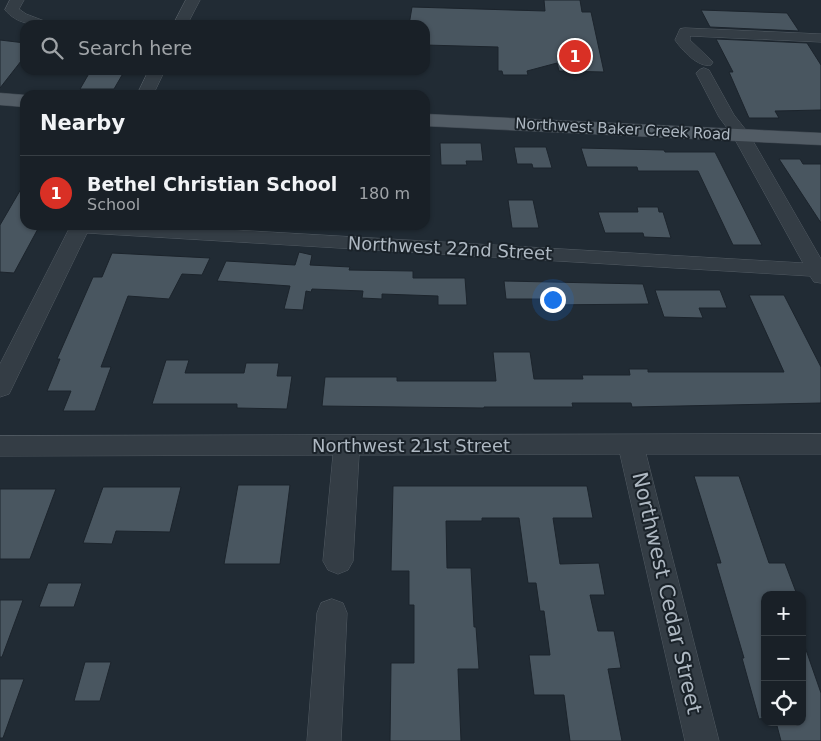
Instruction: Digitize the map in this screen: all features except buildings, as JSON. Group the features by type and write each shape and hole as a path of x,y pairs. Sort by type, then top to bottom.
{"main road":[{"path":"0,99 20,101"},
{"name":"Northwest Baker Creek Road","path":"430,120 821,139"}],"street":[{"path":"16,0 12,10 29,20"},
{"path":"183,20 193,0"},
{"path":"820,272 741,134 727,117 702,57 685,46 682,40 685,32 821,38"},
{"path":"148,90 155,75"},
{"path":"0,388 78,230"},
{"name":"Northwest 22nd Street","path":"144,230 820,272"},
{"name":"Northwest 21st Street","path":"0,446 821,444"},
{"path":"338,561 347,445"},
{"name":"Northwest Cedar Street","path":"632,445 702,741"},
{"path":"324,741 332,613"}],"place":[{"name":"Bethel Christian School","path":"575,56"}]}
